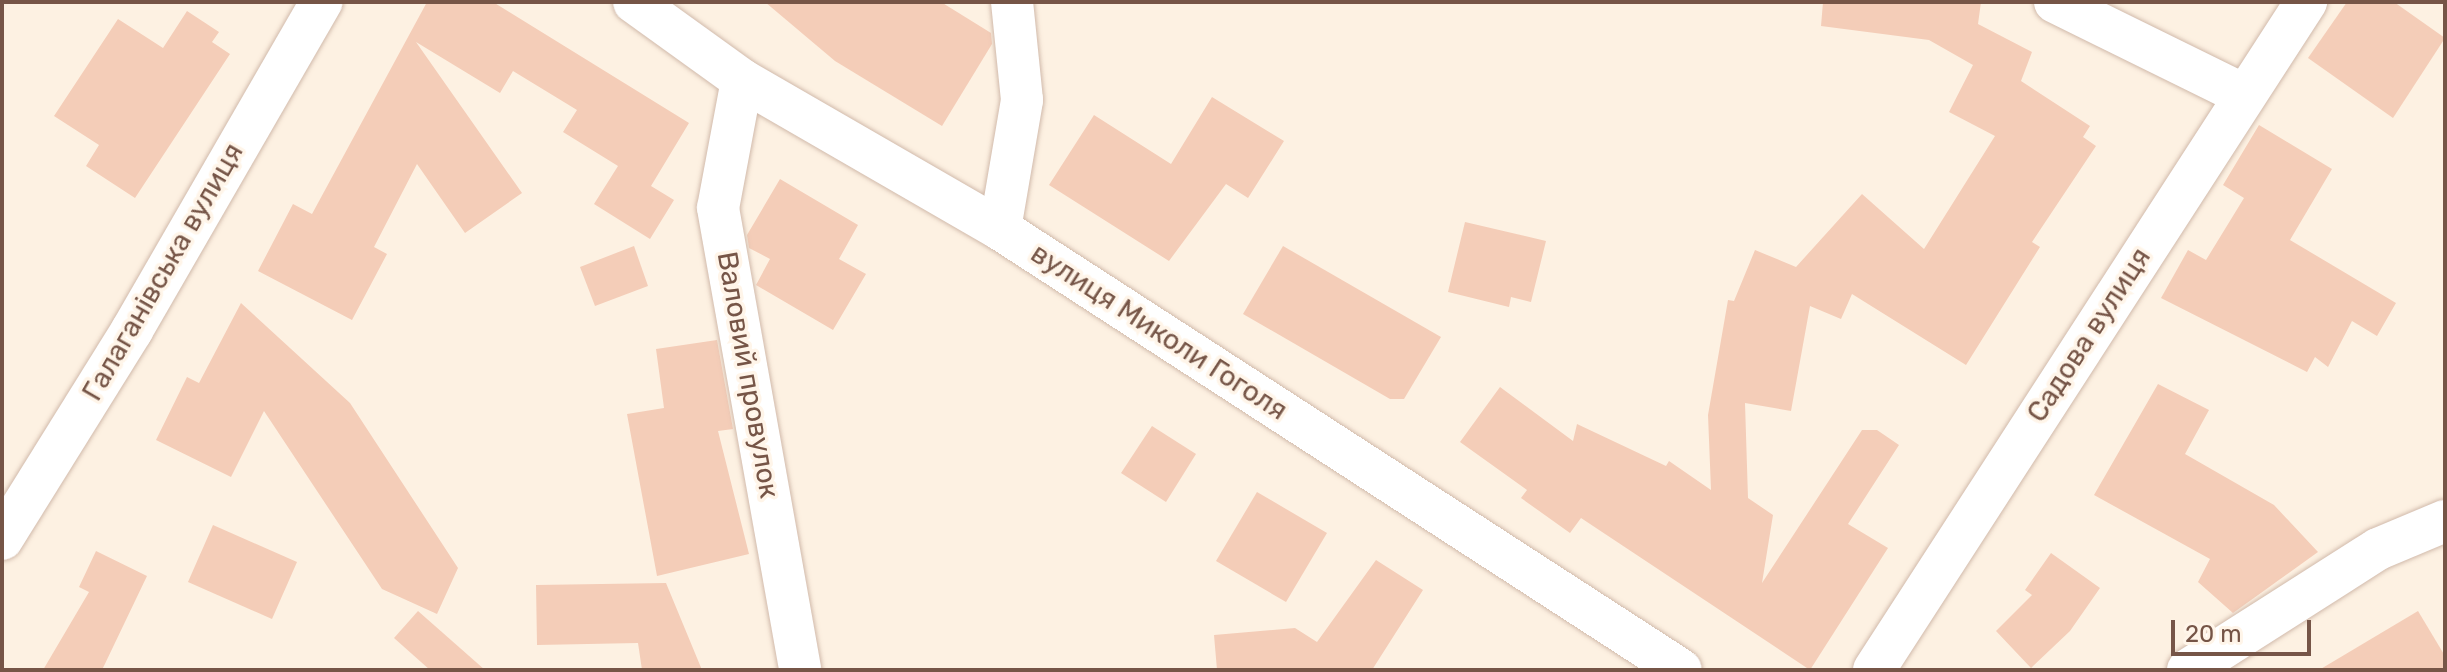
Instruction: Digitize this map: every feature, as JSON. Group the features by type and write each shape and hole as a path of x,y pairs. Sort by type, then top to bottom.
{"street":[{"name":"Галаганівська вулиця","path":"2,539 132,330 321,2"},
{"name":"вулиця Миколи Гоголя","path":"634,2 742,80 1000,229 1681,670"},
{"path":"1000,229 1022,100 1012,2"},
{"path":"2055,2 2244,95"},
{"name":"Садова вулиця","path":"1874,670 2306,2"},
{"name":"Валовий провулок","path":"742,80 718,208 800,670"},
{"path":"2188,670 2378,549 2445,521"}],"building":[{"path":"427,2 493,2 689,123 651,186 674,200 650,239 594,204 618,166 563,132 577,110 513,71 500,93 416,42 522,193 465,233 417,164 374,247 387,254 352,320 258,271 293,204 312,214"},
{"path":"765,2 941,2 991,33 992,44 942,126 835,61"},
{"path":"1823,2 1981,2 1978,24 2032,52 2021,81 2090,126 2083,137 2096,146 2032,242 2040,247 1966,365 1852,294 1841,319 1810,306 1791,411 1745,403 1748,498 1773,515 1762,583 1862,430 1877,430 1899,445 1848,524 1888,548 1810,670 1581,518 1570,533 1521,498 1527,490 1460,442 1500,387 1573,441 1577,424 1666,466 1669,461 1711,490 1708,415 1728,300 1734,301 1755,250 1796,267 1862,194 1924,249 1995,136 1949,112 1973,65 1929,40 1821,26"},
{"path":"2347,2 2394,2 2445,38 2393,118 2308,58"},
{"path":"187,11 219,32 212,42 230,54 135,198 86,166 99,145 54,116 118,19 163,48"},
{"path":"1212,97 1284,141 1248,198 1226,184 1169,261 1049,185 1094,115 1171,164"},
{"path":"2259,125 2332,169 2290,240 2396,303 2377,336 2352,321 2328,367 2315,357 2307,372 2161,298 2188,250 2206,260 2244,198 2223,185"},
{"path":"780,179 858,225 839,259 866,274 833,330 756,285 770,259 749,248 747,235"},
{"path":"1465,222 1546,241 1531,302 1511,297 1509,307 1448,292"},
{"path":"634,246 648,286 595,306 580,267"},
{"path":"1283,246 1441,337 1404,399 1390,399 1243,314"},
{"path":"241,303 350,403 458,568 437,614 382,589 264,411 231,477 156,440 187,377 199,383"},
{"path":"717,340 733,429 718,431 749,554 657,576 627,414 664,408 656,349"},
{"path":"2158,384 2209,410 2185,454 2274,505 2318,552 2233,613 2198,582 2210,559 2094,495"},
{"path":"1152,426 1196,454 1166,502 1121,473"},
{"path":"1257,492 1327,533 1286,602 1216,561"},
{"path":"213,525 297,562 272,619 188,582"},
{"path":"96,551 147,576 102,670 43,670 89,592 79,587"},
{"path":"2051,553 2100,588 2070,631 2031,668 1996,631 2032,595 2025,590"},
{"path":"1376,560 1423,590 1372,670 1217,670 1214,635 1295,628 1317,642"},
{"path":"666,583 702,670 642,670 638,643 537,645 536,585"},
{"path":"418,611 485,670 430,670 394,638"},
{"path":"2418,611 2445,656 2445,670 2319,670"}]}
